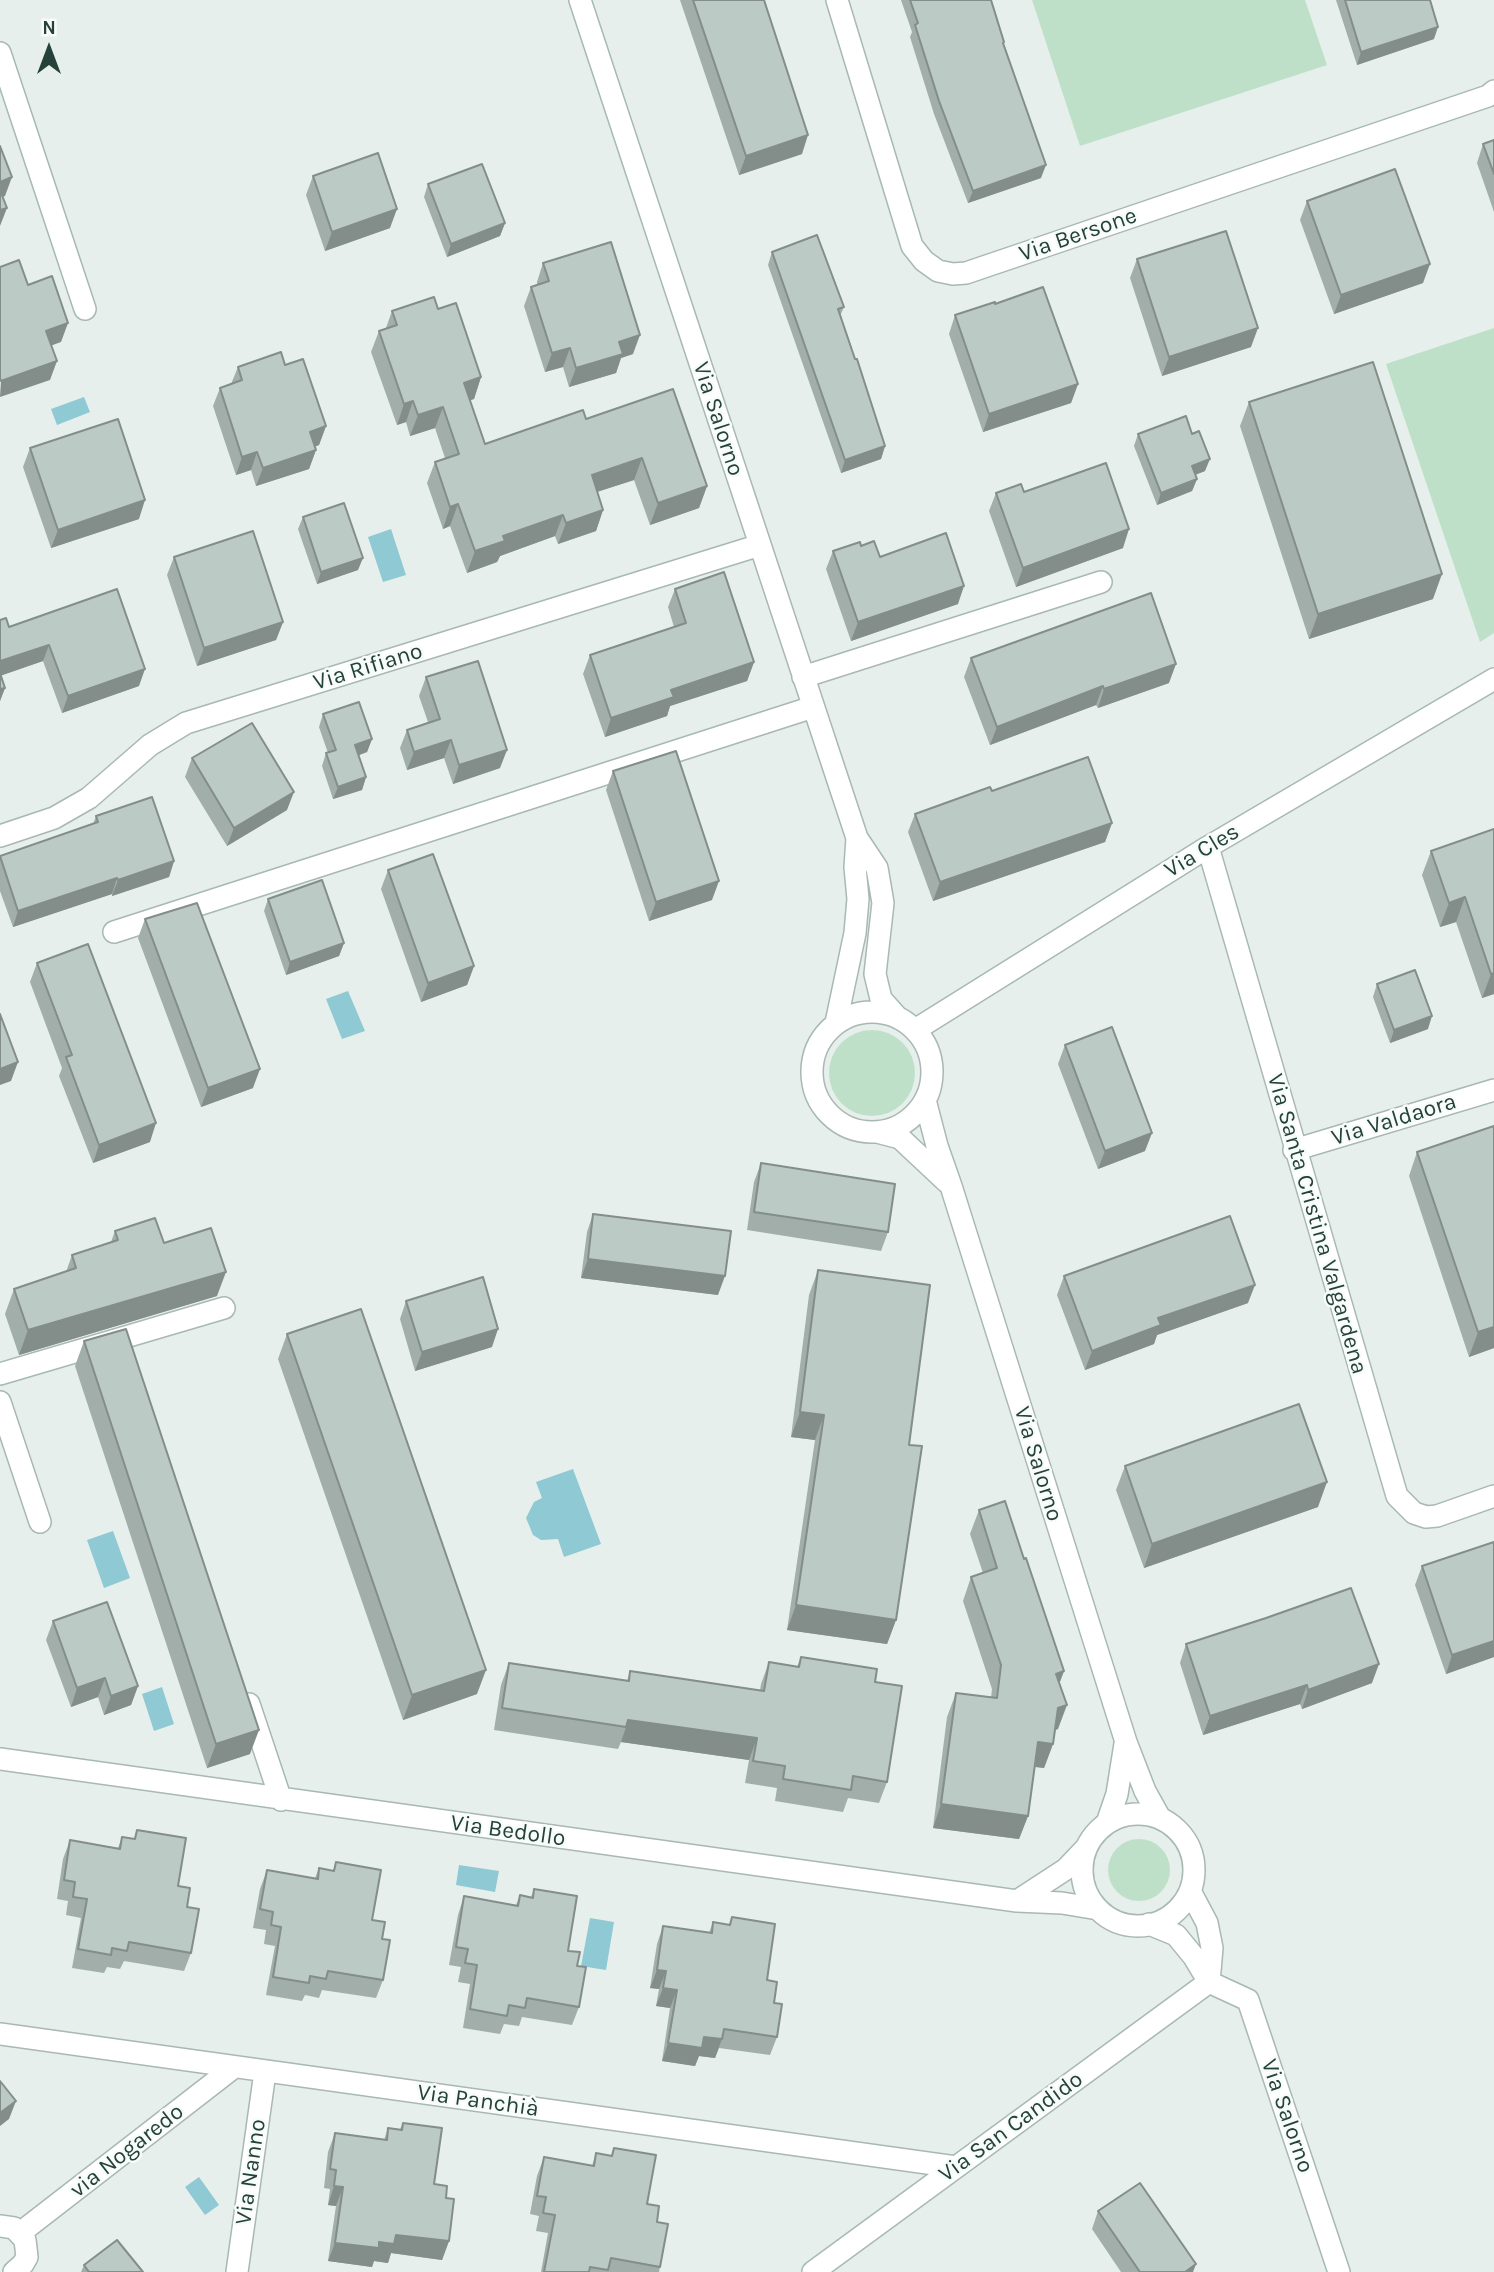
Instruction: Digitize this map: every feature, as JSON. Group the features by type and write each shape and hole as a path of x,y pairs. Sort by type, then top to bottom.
{"street":[{"name":"Via Salorno","path":"580,0 857,838 877,868 883,903 875,974 881,999 906,1024"},
{"name":"Via Bersone","path":"836,0 912,246 923,261 938,271 953,274 966,273 1488,96 1494,91"},
{"path":"0,53 85,309"},
{"name":"Via Rifiano","path":"0,836 54,818 89,798 150,745 186,723 760,545"},
{"path":"803,677 1101,582"},
{"name":"Via Cles","path":"906,1024 1494,679"},
{"path":"114,932 813,707"},
{"name":"Via Salorno","path":"836,1023 855,933 858,899 855,867 857,838"},
{"name":"Via Santa Cristina Valgardena","path":"1208,847 1294,1150 1397,1496 1414,1513 1426,1517 1437,1516 1494,1496"},
{"path":"866,1012 882,1013 906,1024 926,1046 932,1063 931,1083 925,1100 913,1116 896,1127 877,1132 857,1130 840,1123 825,1111 815,1094 811,1074 813,1055 822,1037 836,1023 850,1015 866,1012"},
{"name":"Via Valdaora","path":"1294,1150 1494,1090"},
{"name":"Via Salorno","path":"925,1100 937,1146 1126,1742 1145,1791 1160,1818"},
{"name":"Via Salorno","path":"877,1132 900,1139 951,1186"},
{"path":"0,1374 129,1344 224,1308"},
{"path":"0,1402 40,1522"},
{"path":"242,1681 281,1800"},
{"name":"Via Salorno","path":"1107,1824 1117,1794 1126,1742"},
{"name":"Via Bedollo","path":"0,1759 1017,1901 1062,1903 1098,1909"},
{"path":"1017,1901 1066,1869 1086,1849 1099,1830 1127,1815 1160,1818 1178,1830 1190,1849 1194,1870 1190,1891 1178,1909 1169,1916 1149,1924 1117,1922 1098,1909 1083,1880 1086,1849"},
{"path":"1190,1891 1207,1923 1212,1948 1209,1982"},
{"path":"1149,1924 1176,1935 1209,1982"},
{"name":"Via Salorno","path":"1209,1982 1248,2000 1339,2272"},
{"name":"Via San Candido","path":"813,2272 1209,1982"},
{"name":"Via Panchià","path":"0,2034 956,2167"},
{"name":"via Nogaredo","path":"20,2233 233,2068"},
{"name":"Via Nanno","path":"237,2272 265,2072"},
{"path":"0,2226 14,2228 25,2240 27,2257 14,2272"}],"green space":[{"path":"1032,0 1305,0 1327,65 1080,146"},
{"path":"1494,328 1494,633 1480,642 1386,364"},
{"path":"872,1030 888,1034 902,1043 911,1057 915,1073 911,1089 902,1103 888,1112 872,1116 856,1112 842,1103 833,1089 829,1073 833,1057 842,1043 856,1034"},
{"path":"1139,1839 1151,1841 1161,1848 1168,1858 1168,1882 1161,1892 1151,1899 1139,1901 1127,1899 1117,1892 1110,1882 1108,1870 1110,1858 1117,1848 1127,1841"}],"water":[{"path":"84,397 90,412 57,425 51,409"},
{"path":"391,529 406,575 383,582 368,537"},
{"path":"348,991 365,1031 342,1039 326,999"},
{"path":"573,1469 601,1544 564,1557 558,1539 541,1540 533,1535 526,1518 534,1502 542,1498 536,1482"},
{"path":"113,1531 130,1578 104,1588 87,1540"},
{"path":"162,1687 174,1724 154,1731 142,1694"},
{"path":"459,1865 499,1871 495,1892 456,1885"},
{"path":"590,1918 614,1922 606,1970 581,1966"},
{"path":"199,2177 219,2205 205,2215 185,2187"}],"building":[{"path":"693,0 764,0 808,135 746,156"},
{"path":"910,0 991,0 1003,43 1046,165 973,191 939,101"},
{"path":"1345,0 1430,0 1438,27 1361,52"},
{"path":"1494,140 1494,174 1483,144"},
{"path":"0,146 12,177 0,182"},
{"path":"378,153 397,209 332,232 313,176"},
{"path":"482,164 505,223 451,244 428,184"},
{"path":"1395,169 1430,264 1341,295 1307,201"},
{"path":"0,190 7,208 0,210"},
{"path":"1226,231 1258,328 1169,357 1137,259"},
{"path":"817,235 844,307 838,309 885,446 845,460 772,252"},
{"path":"611,242 640,335 619,342 623,354 576,368 570,348 552,353 531,287 549,281 543,263"},
{"path":"19,260 28,285 52,276 68,323 46,331 57,361 1,381 0,267"},
{"path":"1043,287 1078,384 989,414 955,315"},
{"path":"434,297 438,309 456,303 481,377 464,383 485,444 583,410 586,419 673,389 707,486 658,503 642,458 592,475 603,510 566,523 563,515 503,536 505,541 475,551 458,504 450,507 435,462 459,454 443,407 418,415 413,401 404,404 379,331 397,325 392,311"},
{"path":"281,352 285,365 303,359 326,426 310,432 316,450 263,468 257,452 242,457 220,388 242,380 238,367"},
{"path":"1373,362 1442,574 1318,614 1249,402"},
{"path":"1186,416 1192,434 1199,431 1210,459 1192,466 1197,479 1161,493 1138,434"},
{"path":"118,419 145,500 58,530 30,448"},
{"path":"1106,463 1129,529 1023,568 996,493 1021,484 1024,492"},
{"path":"344,503 363,558 321,572 303,517"},
{"path":"253,531 283,622 204,648 174,557"},
{"path":"946,533 964,586 858,622 833,551 860,542 861,546 874,541 880,557"},
{"path":"724,572 754,662 671,690 674,697 611,718 590,655 686,623 675,589"},
{"path":"117,589 145,669 68,696 49,645 0,661 0,620 6,618 9,627"},
{"path":"1151,593 1176,664 1104,689 1103,686 997,727 971,658"},
{"path":"478,661 507,750 459,765 451,740 414,752 407,730 440,719 426,677"},
{"path":"0,673 5,688 0,689"},
{"path":"359,702 372,739 355,745 366,777 338,787 326,753 336,750 323,714"},
{"path":"252,723 294,792 234,828 192,758"},
{"path":"676,751 719,881 656,902 613,771"},
{"path":"1088,757 1112,823 940,882 915,814 990,787 992,791"},
{"path":"152,797 174,861 18,911 0,856 98,822 96,816"},
{"path":"1494,829 1494,973 1491,974 1465,897 1449,903 1431,851"},
{"path":"433,854 474,966 428,983 388,870"},
{"path":"322,880 344,943 290,962 268,899"},
{"path":"197,903 260,1069 208,1088 145,919"},
{"path":"88,944 156,1123 99,1145 66,1057 72,1055 37,963"},
{"path":"1415,970 1432,1016 1394,1030 1377,984"},
{"path":"0,1014 18,1062 0,1069"},
{"path":"1112,1027 1152,1133 1105,1151 1065,1045"},
{"path":"1494,1126 1494,1327 1478,1332 1417,1152"},
{"path":"761,1163 895,1184 888,1232 754,1212"},
{"path":"593,1214 731,1231 725,1276 588,1259"},
{"path":"1230,1216 1255,1285 1158,1318 1161,1325 1092,1351 1064,1276"},
{"path":"155,1218 164,1243 211,1228 226,1272 28,1330 14,1289 76,1268 72,1255 118,1240 115,1231"},
{"path":"818,1270 930,1285 909,1445 922,1446 896,1620 796,1605 824,1415 800,1412"},
{"path":"483,1277 498,1329 422,1352 406,1301"},
{"path":"361,1309 486,1670 412,1695 287,1334"},
{"path":"126,1329 259,1730 216,1744 84,1341"},
{"path":"1299,1404 1327,1482 1152,1544 1125,1466"},
{"path":"1005,1501 1064,1671 1056,1674 1067,1705 1058,1708 1053,1744 1038,1742 1028,1816 941,1804 956,1693 997,1698 1001,1665 971,1577 997,1568 979,1510"},
{"path":"1494,1542 1494,1641 1452,1655 1422,1566"},
{"path":"1351,1588 1379,1664 1308,1690 1307,1685 1210,1716 1186,1644"},
{"path":"107,1602 138,1686 111,1696 105,1678 77,1688 53,1621"},
{"path":"801,1657 877,1669 875,1682 902,1686 887,1782 853,1776 851,1790 783,1779 785,1766 753,1761 757,1738 628,1720 626,1727 502,1708 509,1663 629,1681 630,1671 764,1691 769,1662 799,1667"},
{"path":"137,1830 186,1838 178,1886 190,1888 187,1907 199,1909 191,1953 129,1942 127,1951 112,1948 111,1955 78,1949 87,1899 73,1897 75,1882 64,1880 70,1840 120,1849 122,1837 135,1839"},
{"path":"336,1862 381,1870 372,1920 385,1922 382,1939 390,1940 383,1980 328,1971 326,1979 310,1976 309,1983 273,1977 281,1927 271,1925 273,1912 260,1909 267,1870 318,1879 319,1868 334,1871"},
{"path":"534,1889 577,1896 568,1951 580,1952 577,1966 586,1967 579,2007 527,1998 525,2008 509,2005 507,2016 470,2009 477,1965 465,1963 468,1949 456,1947 464,1896 518,1906 520,1895 533,1898"},
{"path":"732,1917 775,1924 767,1980 777,1982 774,2003 782,2004 777,2037 724,2029 722,2039 704,2037 702,2048 668,2043 677,1990 663,1988 666,1971 657,1970 663,1926 712,1933 713,1922 730,1925"},
{"path":"0,2081 16,2101 0,2113"},
{"path":"403,2123 442,2128 434,2184 447,2186 446,2198 454,2199 449,2241 396,2235 394,2244 379,2242 379,2248 335,2243 343,2187 334,2186 336,2170 330,2169 335,2133 387,2140 388,2128 402,2130"},
{"path":"614,2148 656,2155 647,2204 659,2206 657,2222 668,2224 660,2267 611,2258 608,2270 590,2267 589,2272 544,2272 555,2215 543,2213 546,2197 537,2196 544,2157 594,2166 596,2153 612,2156"},
{"path":"1140,2183 1196,2264 1185,2272 1140,2272 1098,2211"},
{"path":"117,2240 143,2272 89,2272 84,2265"}]}
